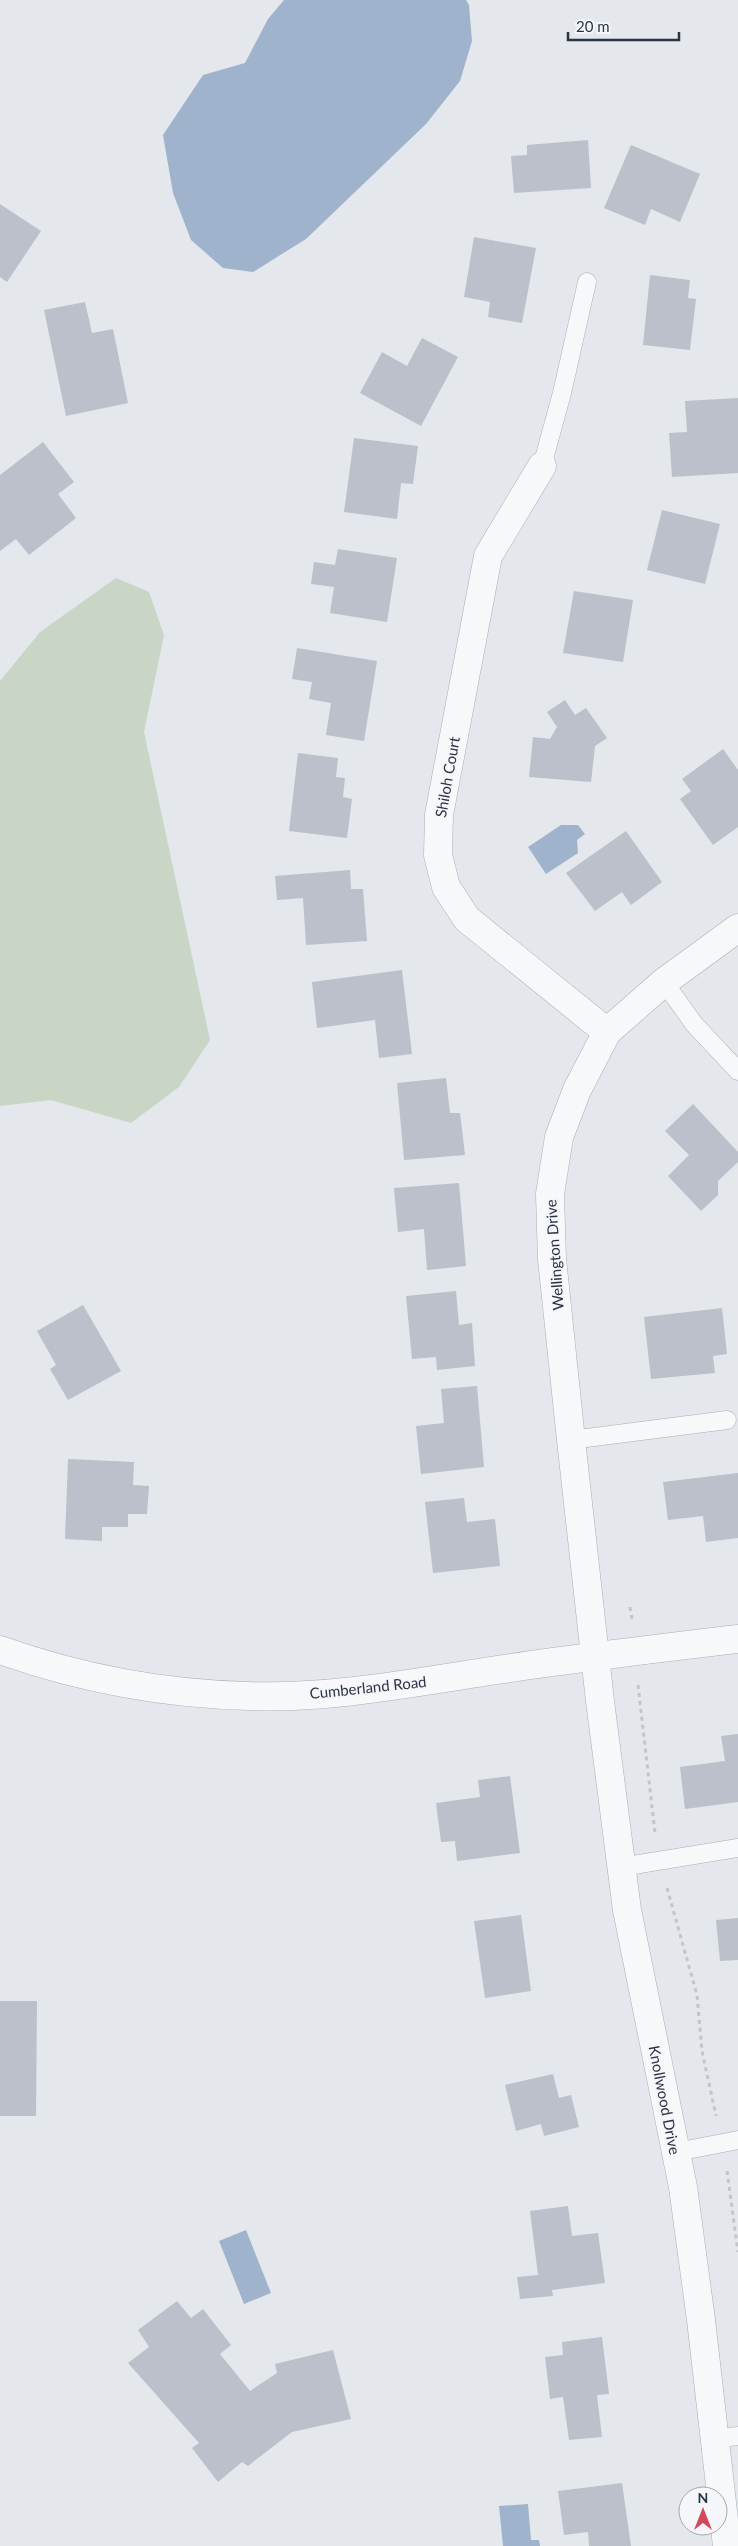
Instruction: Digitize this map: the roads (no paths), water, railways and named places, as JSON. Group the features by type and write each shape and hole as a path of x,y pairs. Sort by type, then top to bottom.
{"street":[{"name":"Shiloh Court","path":"542,466 488,556 439,815 438,855 446,887 468,919 607,1032"},
{"name":"Wellington Drive","path":"595,1655 552,1259 550,1194 559,1137 577,1090 607,1032 664,982 738,928"},
{"name":"Cumberland Road","path":"0,1650 51,1668 151,1687 248,1696 348,1692 595,1655 738,1639"},
{"name":"Knollwood Drive","path":"595,1655 626,1910 676,2152 700,2310 726,2437 727,2546"}],"lane":[{"path":"542,466 562,394 587,282"},
{"path":"664,982 694,1024 738,1072"},
{"path":"571,1440 727,1420"},
{"path":"621,1867 738,1848"},
{"path":"676,2152 730,2141"}],"water":[{"path":"284,0 466,0 469,5 472,41 460,81 426,124 306,239 253,272 223,268 191,240 173,193 163,135 203,75 245,63 268,19"},
{"path":"561,825 578,825 585,834 577,840 578,853 546,874 528,847"},
{"path":"246,2230 271,2293 244,2304 219,2241"},
{"path":"528,2504 531,2540 539,2540 540,2546 503,2546 499,2506"}]}
